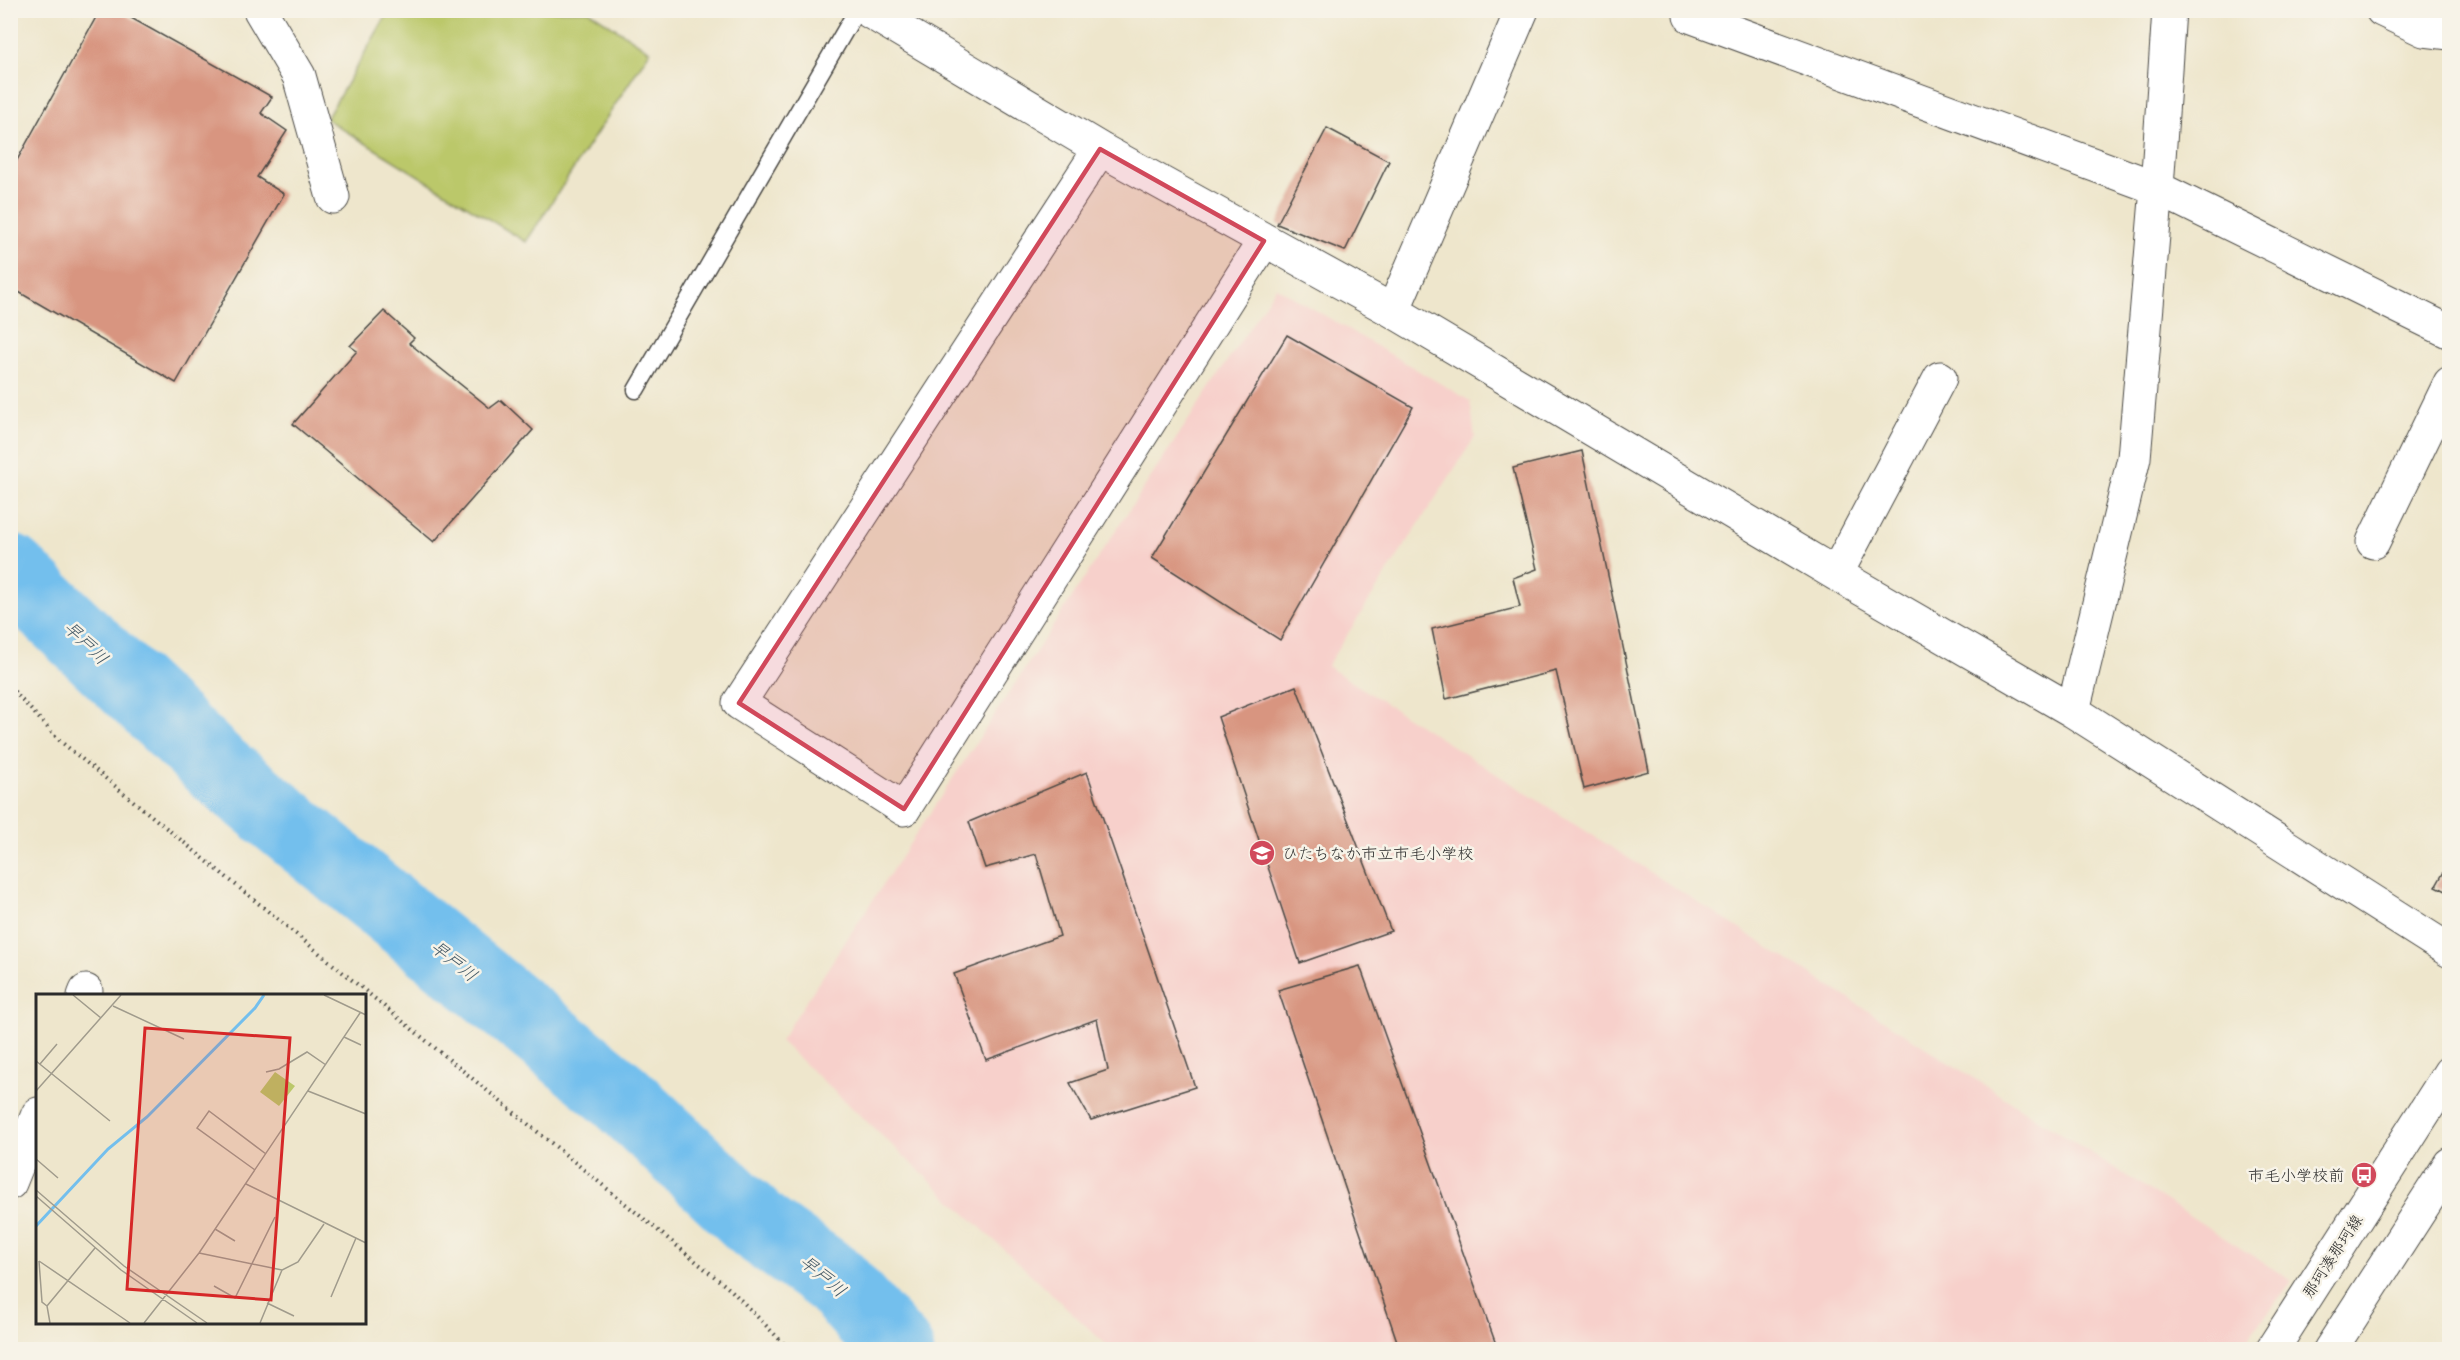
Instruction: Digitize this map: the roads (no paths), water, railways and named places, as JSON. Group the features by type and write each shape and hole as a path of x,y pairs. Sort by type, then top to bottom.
{"street":[{"path":"260,10 299,76 333,197"},
{"path":"867,10 1100,149 1393,311 1836,574 2073,711 2450,951"},
{"path":"1393,311 1522,10"},
{"path":"2073,711 2134,458 2157,188 2169,10"},
{"path":"2382,10 2424,30 2450,33"},
{"path":"1690,16 2157,188 2450,332"},
{"path":"1100,149 739,703 904,809 1264,241"},
{"path":"1836,574 1940,378"},
{"path":"2373,542 2450,383"},
{"name":"那珂湊那珂線","path":"2272,1350 2450,1072"},
{"path":"10,1183 36,1119"},
{"path":"2330,1350 2450,1164"}],"lane":[{"path":"636,390 856,10"}],"waterway":[{"name":"早戸川","path":"10,571 216,767 619,1095 759,1227 833,1279 897,1350"}],"place":[{"name":"ひたちなか市立市毛小学校","path":"1262,853"},
{"name":"市毛小学校前","path":"2364,1175"}]}
